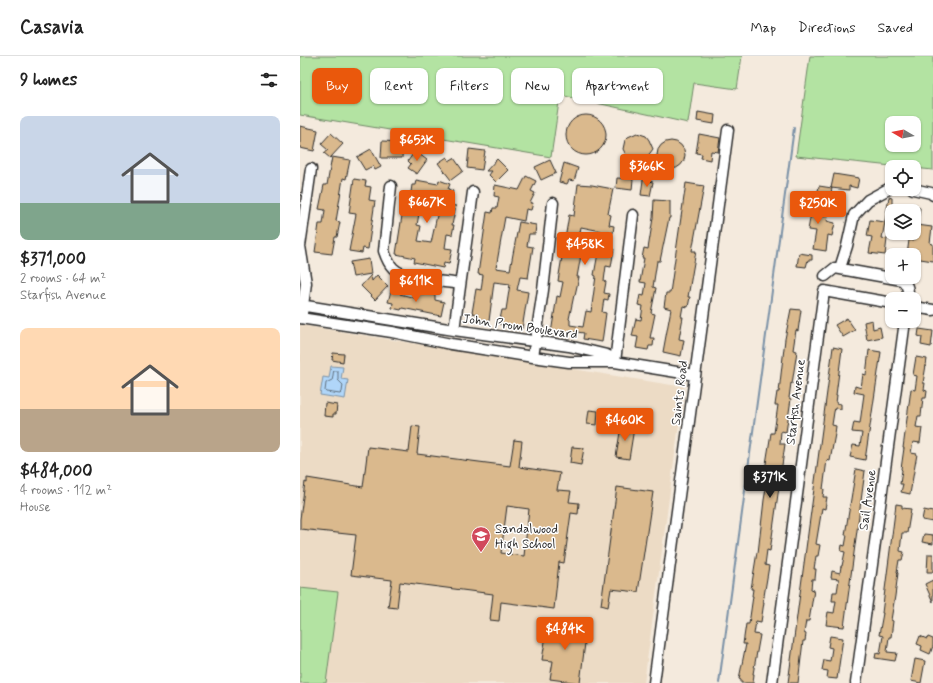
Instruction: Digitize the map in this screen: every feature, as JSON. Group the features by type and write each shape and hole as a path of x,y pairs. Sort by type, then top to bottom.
{"street":[{"name":"Saints Road","path":"654,683 728,130"},
{"path":"301,318 306,283 300,246 311,169"},
{"path":"391,186 384,238 384,251 392,268 400,273 414,277 460,284"},
{"path":"840,268 854,215 868,200 885,191"},
{"path":"921,191 931,193 933,195"},
{"path":"454,330 473,192"},
{"path":"533,357 553,202"},
{"path":"615,362 633,215"},
{"path":"825,276 828,272 835,268 840,268 902,280 906,284 908,292"},
{"name":"Starfish Avenue","path":"772,683 824,291 885,302"},
{"name":"John Prom Boulevard","path":"302,306 487,335 569,346 607,355 615,362"},
{"path":"921,308 933,310"},
{"name":"John Prom Boulevard","path":"301,318 392,332 533,357 569,362 615,362 695,375"},
{"name":"Sail Avenue","path":"856,683 904,328"},
{"path":"476,348 480,340 487,335"}],"shaded area":[{"name":"Sandalwood High School","path":"300,325 684,387 644,683 300,683"}],"green space":[{"path":"300,56 742,56 737,89 694,83 688,123 601,104 663,104 663,68 572,68 572,98 564,96 564,68 511,68 511,104 559,104 551,157 300,115"},
{"path":"810,56 933,56 933,170 921,169 921,160 885,160 885,165 796,156"},
{"path":"300,588 338,592 326,683 300,683"}],"water":[{"path":"331,366 343,367 341,379 348,380 345,399 320,395 323,377 329,378"}],"building":[{"path":"698,112 715,115 714,124 697,121"},
{"path":"590,115 597,118 603,124 606,135 605,143 597,152 590,155 582,155 575,152 567,143 566,131 569,124 578,116"},
{"path":"300,126 318,130 314,151 300,148"},
{"path":"331,133 343,144 330,158 324,153 328,150 321,144"},
{"path":"637,133 646,136 653,149 647,157 639,161 635,161 627,157 623,149 625,140"},
{"path":"699,134 720,138 718,152 711,151 710,160 701,158 702,154 696,153"},
{"path":"382,141 403,142 402,158 381,158"},
{"path":"671,141 677,142 681,145 684,149 684,161 681,165 677,168 671,169 665,168 661,165 658,161 657,155 658,149 661,145 665,142"},
{"path":"371,149 381,167 375,170 373,166 365,170 357,157"},
{"path":"469,149 485,151 482,170 467,168"},
{"path":"415,151 427,160 417,174 408,168 411,164 408,161"},
{"path":"332,157 350,160 346,179 343,178 336,221 340,222 337,237 335,237 332,254 315,252 319,224 323,224 325,210 319,209 324,185 327,185"},
{"path":"447,157 449,161 454,158 463,171 451,180 438,163"},
{"path":"497,159 508,170 496,182 489,175 492,171 486,171"},
{"path":"550,160 556,173 541,180 535,167"},
{"path":"564,163 578,168 574,181 569,180 567,184 559,182"},
{"path":"834,174 859,178 857,188 849,186 849,190 831,188"},
{"path":"526,176 536,181 531,191 535,193 530,203 533,203 531,210 526,209 524,221 505,217 496,268 510,270 519,222 536,225 535,234 529,234 527,246 533,247 528,278 520,277 517,290 528,292 522,329 499,324 502,310 506,310 510,284 494,282 489,321 476,319 477,314 472,313 476,289 481,290 483,275 478,274 487,212 492,213 493,208 497,208 499,197 494,196 495,185 519,190"},
{"path":"617,178 633,179 632,190 616,188"},
{"path":"354,179 366,181 365,186 371,187 369,200 375,201 368,249 363,248 362,253 349,251 356,214 349,213"},
{"path":"416,180 438,184 439,180 450,184 448,189 453,191 449,205 456,206 452,225 454,225 452,235 447,234 445,248 452,249 449,264 444,263 443,268 414,262 415,258 396,254 404,203 406,204 407,199 410,199 412,185 415,185","holes":["427,193 441,197 431,243 418,241 421,226 417,225 422,197 427,198"]},
{"path":"643,180 653,182 650,196 641,195"},
{"path":"686,183 704,186 692,251 696,251 688,297 690,297 688,307 683,306 681,317 683,317 679,339 684,340 681,356 663,352 671,309 664,307 666,293 670,293"},
{"path":"578,184 613,189 608,214 611,215 609,225 614,226 613,233 611,233 609,248 614,249 611,267 606,266 604,281 606,282 604,293 609,294 608,300 604,299 602,312 606,313 602,342 583,339 584,333 569,331 568,336 551,333 557,296 560,297 563,282 558,281 569,215 574,216","holes":["581,227 601,231 594,275 596,276 591,312 586,311 583,327 570,325 569,319 579,277 577,277 584,239 579,238"]},
{"path":"819,186 832,188 830,198 817,196"},
{"path":"889,197 892,198 892,204 888,204"},
{"path":"804,198 817,200 815,213 824,214 823,216 828,217 827,221 835,223 832,236 828,235 826,251 813,249 816,231 808,230 811,213 801,211"},
{"path":"654,200 670,201 670,218 660,261 657,261 653,287 656,288 651,313 655,314 650,338 654,338 653,346 649,346 648,350 636,348 638,337 632,336 636,319 641,320 643,306 638,305 640,295 644,296 646,283 640,282 644,258 642,258 644,248 648,249"},
{"path":"870,220 885,222 882,238 887,240 885,255 869,253 872,237 867,236"},
{"path":"921,226 932,227 930,243 933,244 933,261 921,259 921,248 908,248 909,240 921,240"},
{"path":"799,253 812,255 812,260 808,260 806,267 797,266"},
{"path":"369,259 371,274 353,277 350,262"},
{"path":"371,275 372,281 377,275 388,286 375,300 361,286"},
{"path":"392,287 402,290 400,294 415,298 416,293 435,295 435,300 444,302 441,316 402,308 401,310 392,308 393,303 388,302"},
{"path":"791,309 801,310 793,350 797,351 792,384 791,383 789,398 791,399 786,432 781,431 780,444 785,444 770,551 767,550 765,565 769,566 764,602 761,622 756,621 754,634 760,635 753,674 753,683 741,683 741,680 739,679 746,644 743,644 746,624 749,624 753,596 753,589 751,589 757,552 758,553 769,471 765,470 771,433 774,433 778,405 775,405 777,392 779,392 785,339"},
{"path":"847,318 855,330 843,337 835,325"},
{"path":"872,320 873,329 880,327 882,337 867,340 864,322"},
{"path":"919,329 933,331 931,347 921,345 922,337 918,336"},
{"path":"833,347 842,349 836,395 836,403 841,404 841,409 835,408 834,412 832,425 836,426 835,434 830,461 827,460 823,489 823,497 827,497 825,509 822,508 816,544 820,545 818,556 816,556 814,569 816,569 815,579 812,579 811,589 814,590 809,621 806,621 804,633 806,634 805,641 803,641 798,683 788,683"},
{"path":"869,350 881,352 865,460 850,457 853,445 860,446 862,433 852,432 854,422 860,423 864,394 854,392 855,386 861,388 863,374 866,375"},
{"path":"333,353 344,354 343,362 332,360"},
{"path":"916,357 927,359 923,383 925,383 924,390 927,391 926,398 923,398 921,416 918,416 916,427 922,428 920,443 913,442 911,453 917,454 910,494 901,492 903,484 900,484 911,389 915,390 917,376 913,375"},
{"path":"325,403 337,405 336,414 333,414 333,417 324,416"},
{"path":"589,410 598,411 597,425 587,424"},
{"path":"412,426 420,427 417,454 510,466 514,440 522,441 519,467 560,473 557,490 571,491 569,502 579,503 578,514 571,513 564,563 559,562 554,609 501,602 499,621 490,620 493,594 400,582 397,608 388,607 392,580 351,575 356,535 300,529 305,482 307,483 307,478 363,487 368,447 409,452","holes":["507,506 529,509 524,556 501,553"]},
{"path":"621,426 634,428 629,459 616,457"},
{"path":"572,447 584,448 581,465 570,463"},
{"path":"856,469 865,471 844,627 826,625 828,612 834,613 836,601 832,601 833,592 837,592 839,579 831,578 832,571 840,573 842,566 845,552 841,551 842,545 845,546 847,535 845,535"},
{"path":"617,487 653,492 638,592 611,589 608,607 601,605"},
{"path":"896,504 902,505 902,508 911,509 907,533 902,533 900,551 904,552 902,560 899,560 891,620 893,621 891,637 889,637 887,652 897,653 895,661 875,658 876,653 880,654 883,636 879,635"},
{"path":"924,510 933,512 933,522 922,520"},
{"path":"924,534 933,535 933,544 922,542"},
{"path":"928,554 933,554 933,572 927,572"},
{"path":"933,580 933,602 925,584"},
{"path":"548,623 587,627 580,683 550,679 553,661 542,660"},
{"path":"830,636 843,638 837,679 827,678 828,671 822,670 824,660 830,661 832,648 828,647"},
{"path":"920,636 927,639 928,637 933,639 933,646 930,654 921,650 922,646 917,644"},
{"path":"915,659 925,661 921,683 911,681"}],"waterway":[{"path":"719,683 794,128"}],"place":[{"name":"Sandalwood High School","path":"481,553"}]}
